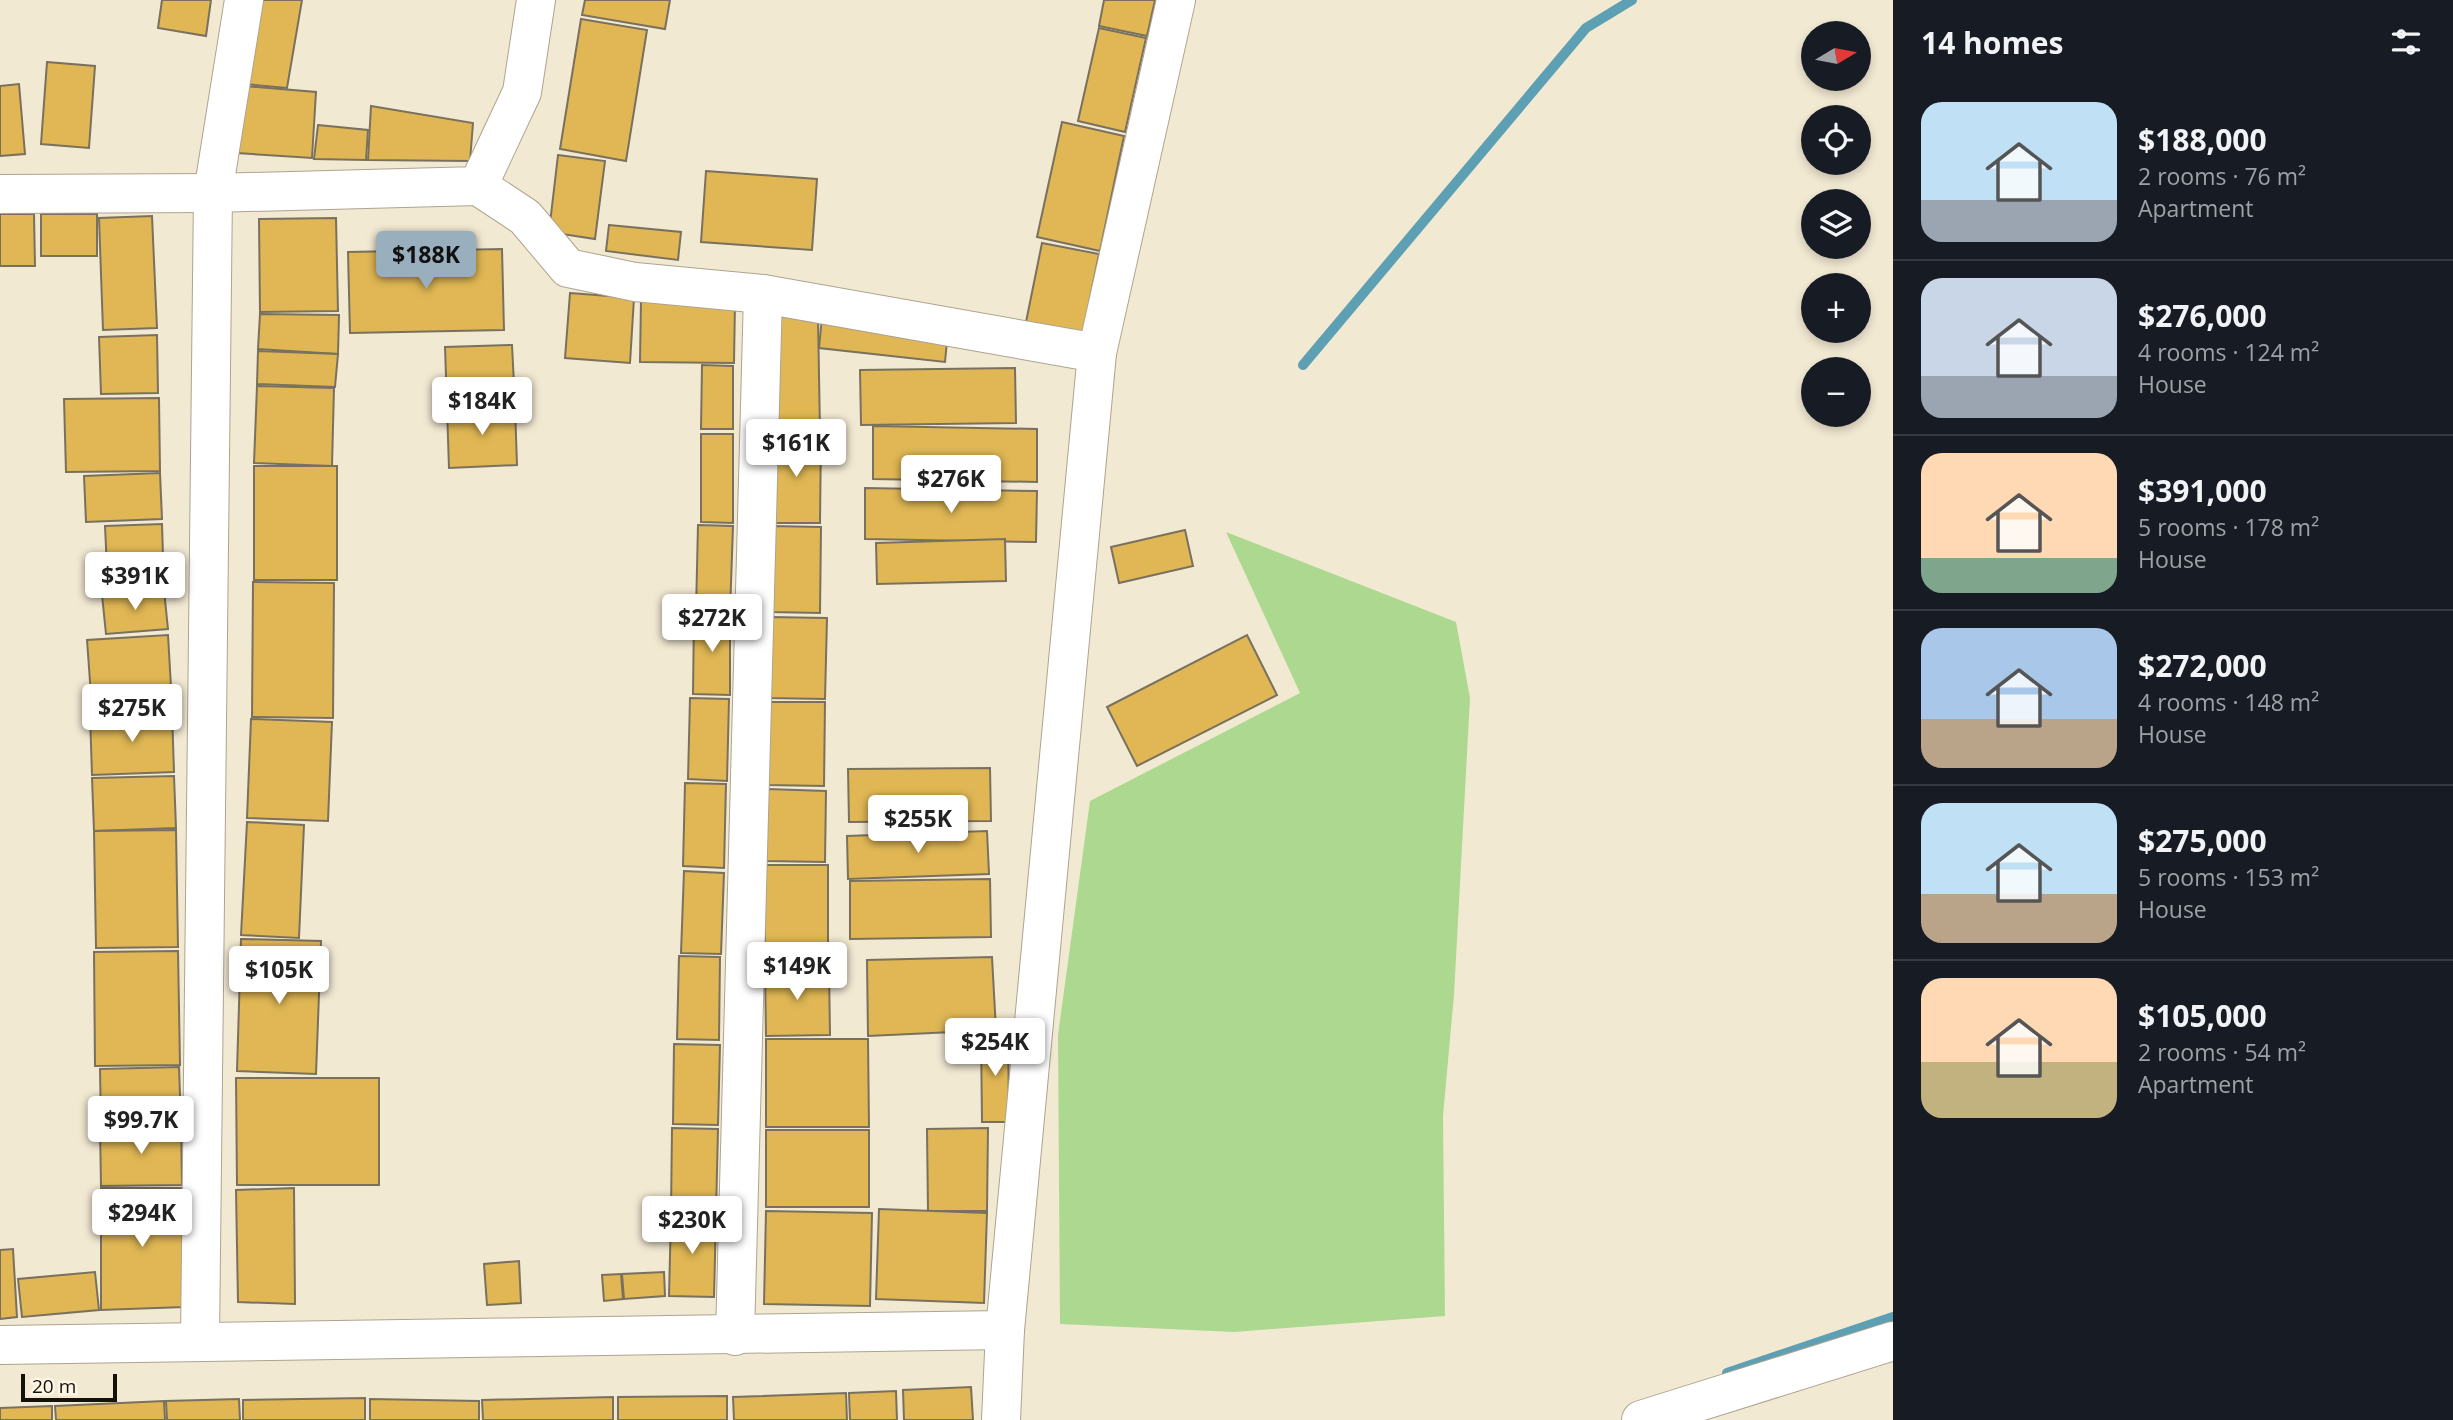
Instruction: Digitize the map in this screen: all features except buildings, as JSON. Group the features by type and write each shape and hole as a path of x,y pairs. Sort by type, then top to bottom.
{"street":[{"path":"200,1340 213,193 244,0"},
{"path":"478,186 522,92 536,0"},
{"path":"1001,1420 1005,1330 1097,353 1176,0"},
{"path":"0,194 213,193 478,186 525,217 568,268 635,282 763,294 1097,353"},
{"path":"734,1336 763,294"},
{"path":"0,1345 1005,1330"},
{"path":"1641,1420 1893,1340"}],"green space":[{"path":"1226,532 1456,622 1470,698 1454,995 1443,1116 1445,1316 1234,1332 1060,1324 1058,1035 1090,801 1300,693"}],"waterway":[{"path":"1303,365 1586,28 1632,0"},
{"path":"1727,1373 1893,1317"}]}
